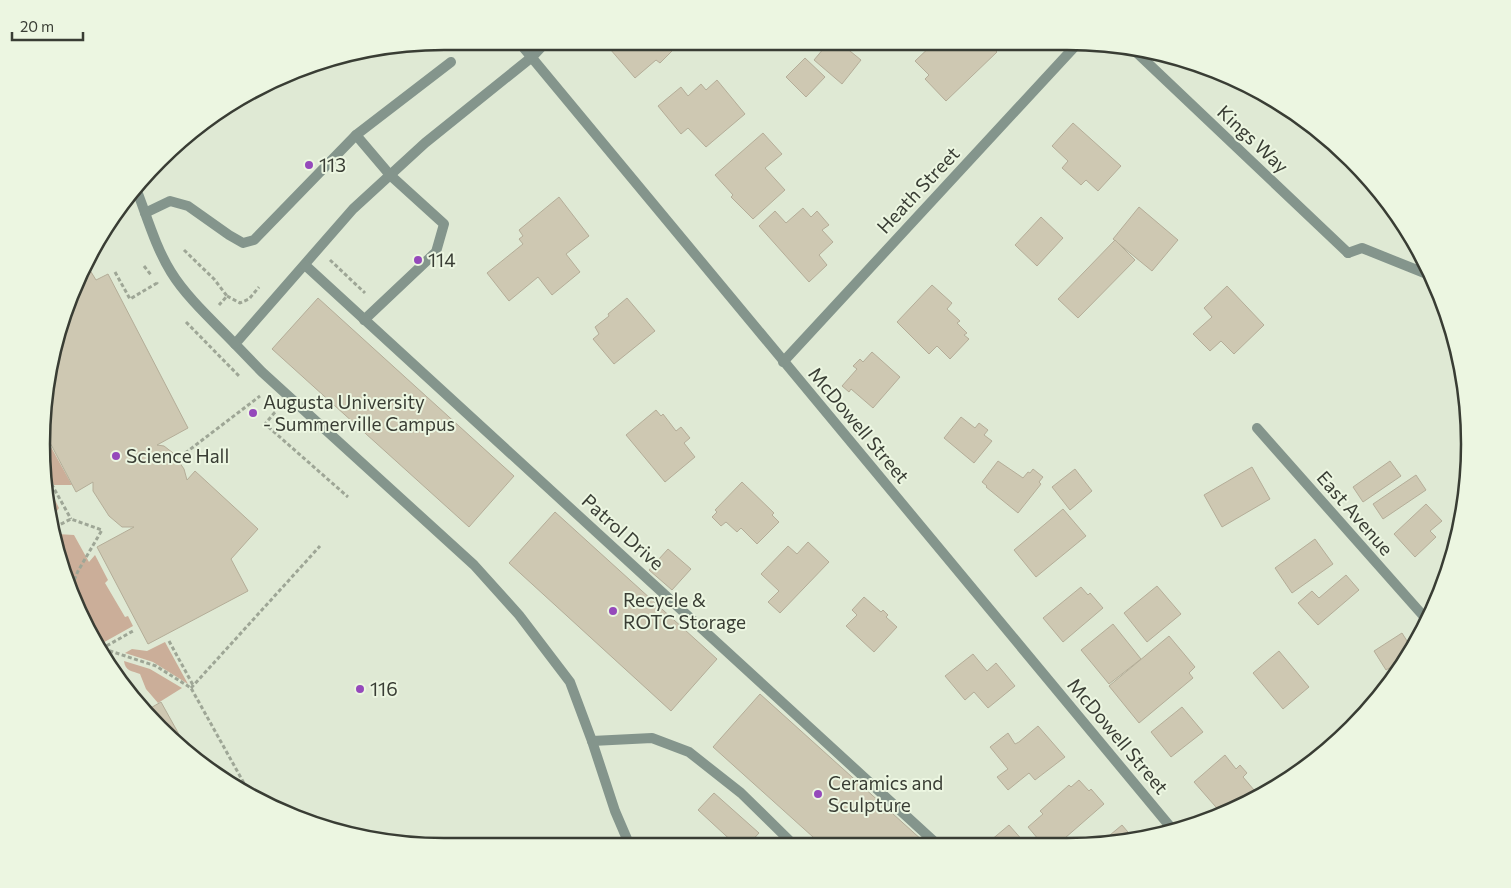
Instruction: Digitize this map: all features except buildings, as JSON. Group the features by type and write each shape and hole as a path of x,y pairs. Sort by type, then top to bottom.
{"street":[{"name":"McDowell Street","path":"526,50 783,362 1170,825"},
{"path":"235,344 353,209 425,143 539,50"},
{"name":"Heath Street","path":"783,362 1071,50"},
{"name":"Kings Way","path":"1142,58 1348,253 1362,248 1421,271"},
{"path":"145,213 170,201 188,206 243,243 254,240 356,135 451,62"},
{"path":"356,135 390,175 444,224 436,252 364,320"},
{"path":"139,195 164,259 180,284 262,372 474,565 519,615 570,682 615,811 627,838"},
{"name":"Patrol Drive","path":"305,265 930,838"},
{"name":"East Avenue","path":"1257,428 1422,614"},
{"path":"592,741 652,738 690,752 742,793 787,838"}],"path":[{"path":"184,250 214,279 227,296 218,306"},
{"path":"328,258 365,293"},
{"path":"144,266 163,290"},
{"path":"115,272 130,299 157,283"},
{"path":"185,319 240,376"},
{"path":"180,457 260,396 276,411 265,424 348,497"},
{"path":"52,487 71,520"},
{"path":"59,525 71,520 102,530 74,580"},
{"path":"192,686 320,546"},
{"path":"106,646 133,631"},
{"path":"169,641 244,783"},
{"path":"109,652 156,666 192,686"}],"shaded area":[{"path":"50,445 72,485 54,485 52,481"},
{"path":"53,497 59,508 56,512"},
{"path":"61,534 74,535 89,562 95,555 108,580 105,583 125,617 128,616 133,626 104,642 80,595"},
{"path":"165,642 188,684 153,662 125,653 132,649 147,651"},
{"path":"124,661 150,669 182,688 158,703 146,689 140,674 127,669"}],"place":[{"name":"113","path":"309,165"},
{"name":"114","path":"418,260"},
{"name":"Augusta University - Summerville Campus","path":"253,413"},
{"name":"Science Hall","path":"116,456"},
{"name":"Recycle & ROTC Storage","path":"613,611"},
{"name":"116","path":"360,689"},
{"name":"Ceramics and Sculpture","path":"818,794"}]}
